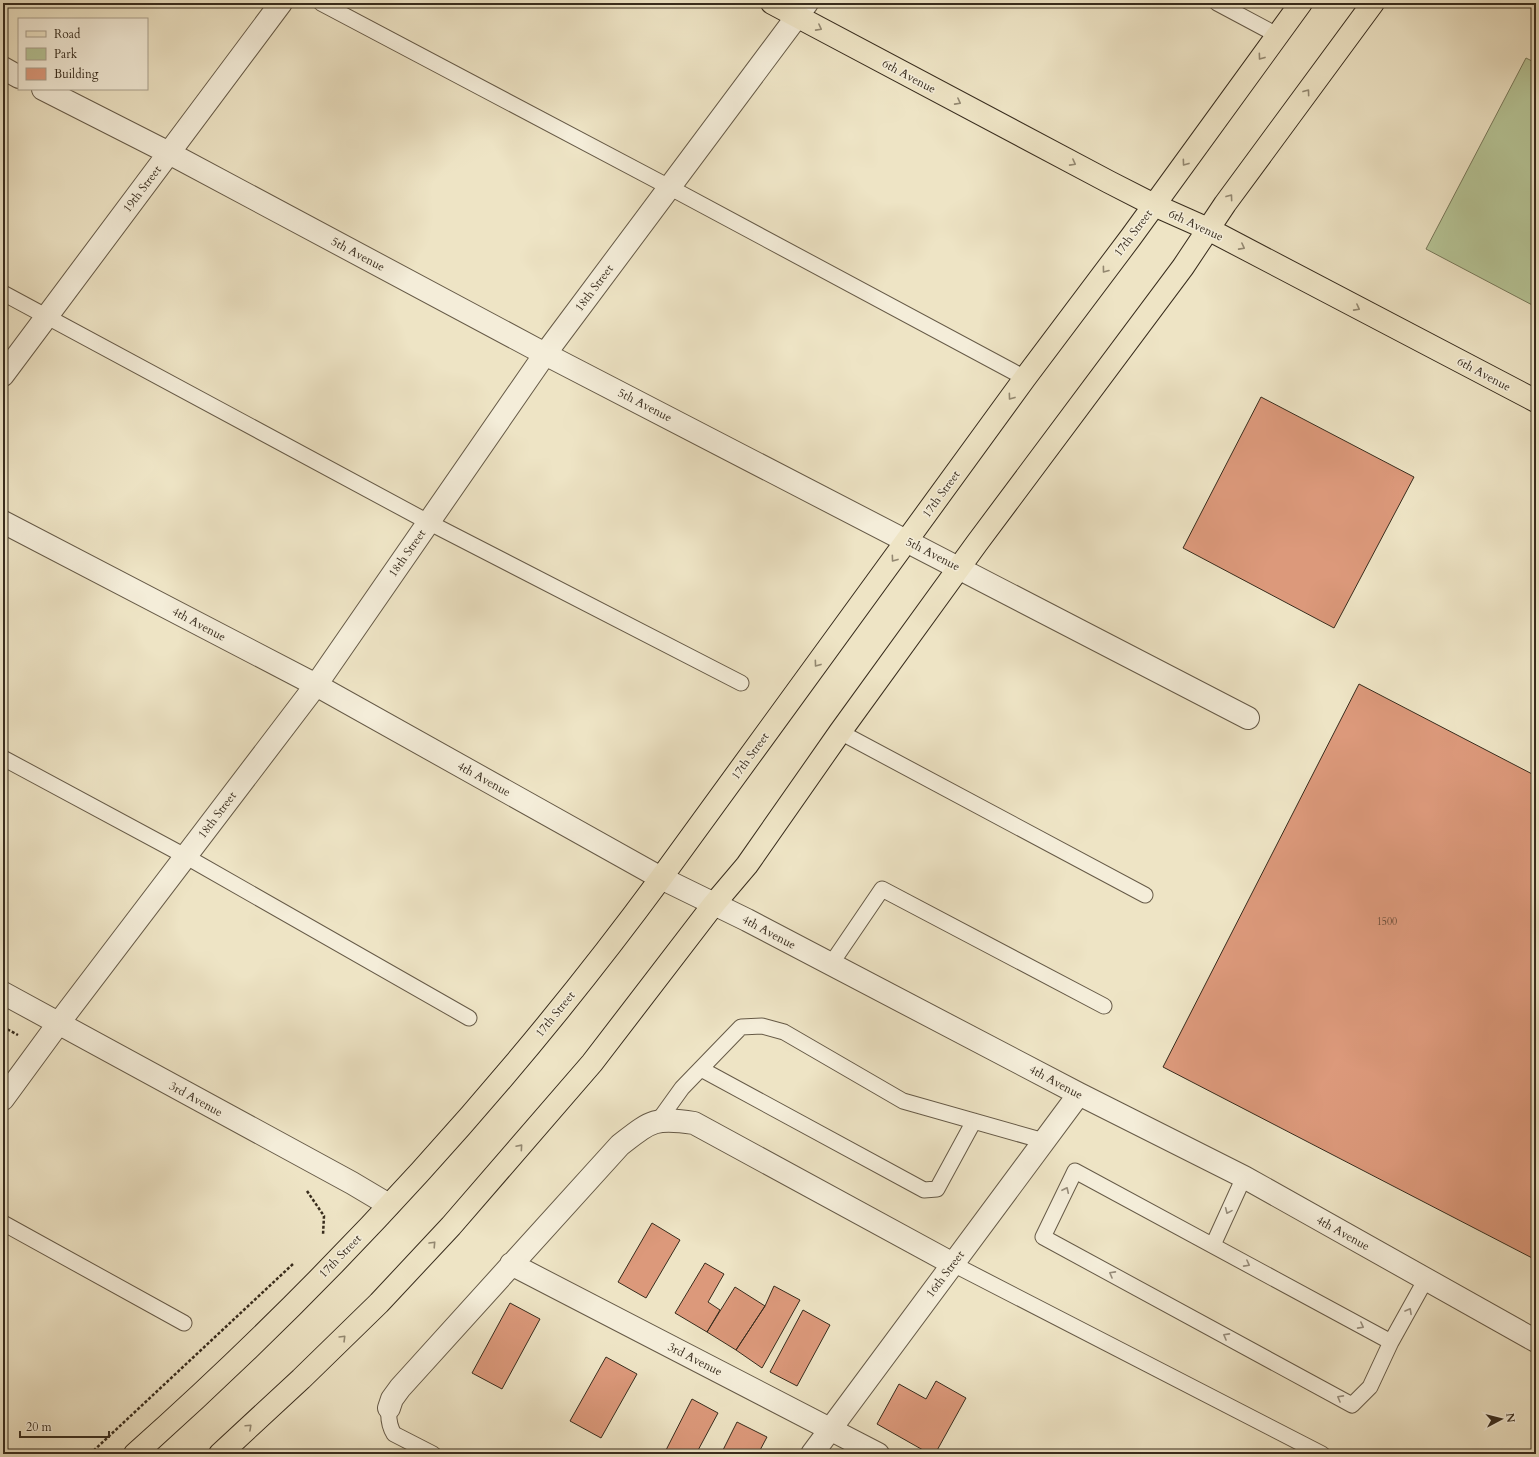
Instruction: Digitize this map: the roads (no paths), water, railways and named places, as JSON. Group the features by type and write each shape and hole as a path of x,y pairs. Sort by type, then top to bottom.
{"main road":[{"name":"6th Avenue","path":"772,3 802,10 1154,205 1208,229 1536,401"},
{"name":"17th Street","path":"135,1454 181,1413 275,1324 450,1140 511,1068 619,934 662,878 1025,378 1154,205 1301,3"},
{"path":"220,1454 301,1379 379,1303 451,1226 592,1063 714,904 747,865 840,732 977,543 1183,266 1208,229 1373,3"}],"street":[{"name":"19th Street","path":"3,375 281,3"},
{"name":"18th Street","path":"3,1099 185,856 316,685 546,354 802,10"},
{"path":"3,68 18,76"},
{"name":"5th Avenue","path":"45,90 168,153 546,354 1248,718"},
{"name":"4th Avenue","path":"3,522 316,685 662,878 831,964 1079,1094 1244,1177 1536,1341"},
{"name":"3rd Avenue","path":"3,993 352,1183 389,1205"},
{"name":"16th Street","path":"812,1454 1079,1094"},
{"path":"389,1408 392,1399 400,1388 620,1145 645,1126 660,1120 674,1120 694,1123 953,1264"},
{"name":"3rd Avenue","path":"511,1264 878,1454"}],"lane":[{"path":"321,3 670,187 1025,378"},
{"path":"1217,3 1278,35"},
{"path":"3,293 428,522 741,683"},
{"path":"840,732 1145,895"},
{"path":"3,758 185,856 469,1018"},
{"path":"831,964 882,889 1104,1006"},
{"path":"660,1120 682,1088 741,1027 762,1026 784,1032 903,1101 1044,1141"},
{"path":"701,1069 924,1190 937,1189 974,1121"},
{"path":"1391,1342 1075,1171 1044,1237 1352,1405 1370,1387 1391,1342 1426,1279"},
{"path":"1213,1245 1244,1177"},
{"path":"3,1222 184,1323"},
{"path":"953,1264 1322,1454"},
{"path":"389,1408 388,1416 394,1434 433,1454"}]}
